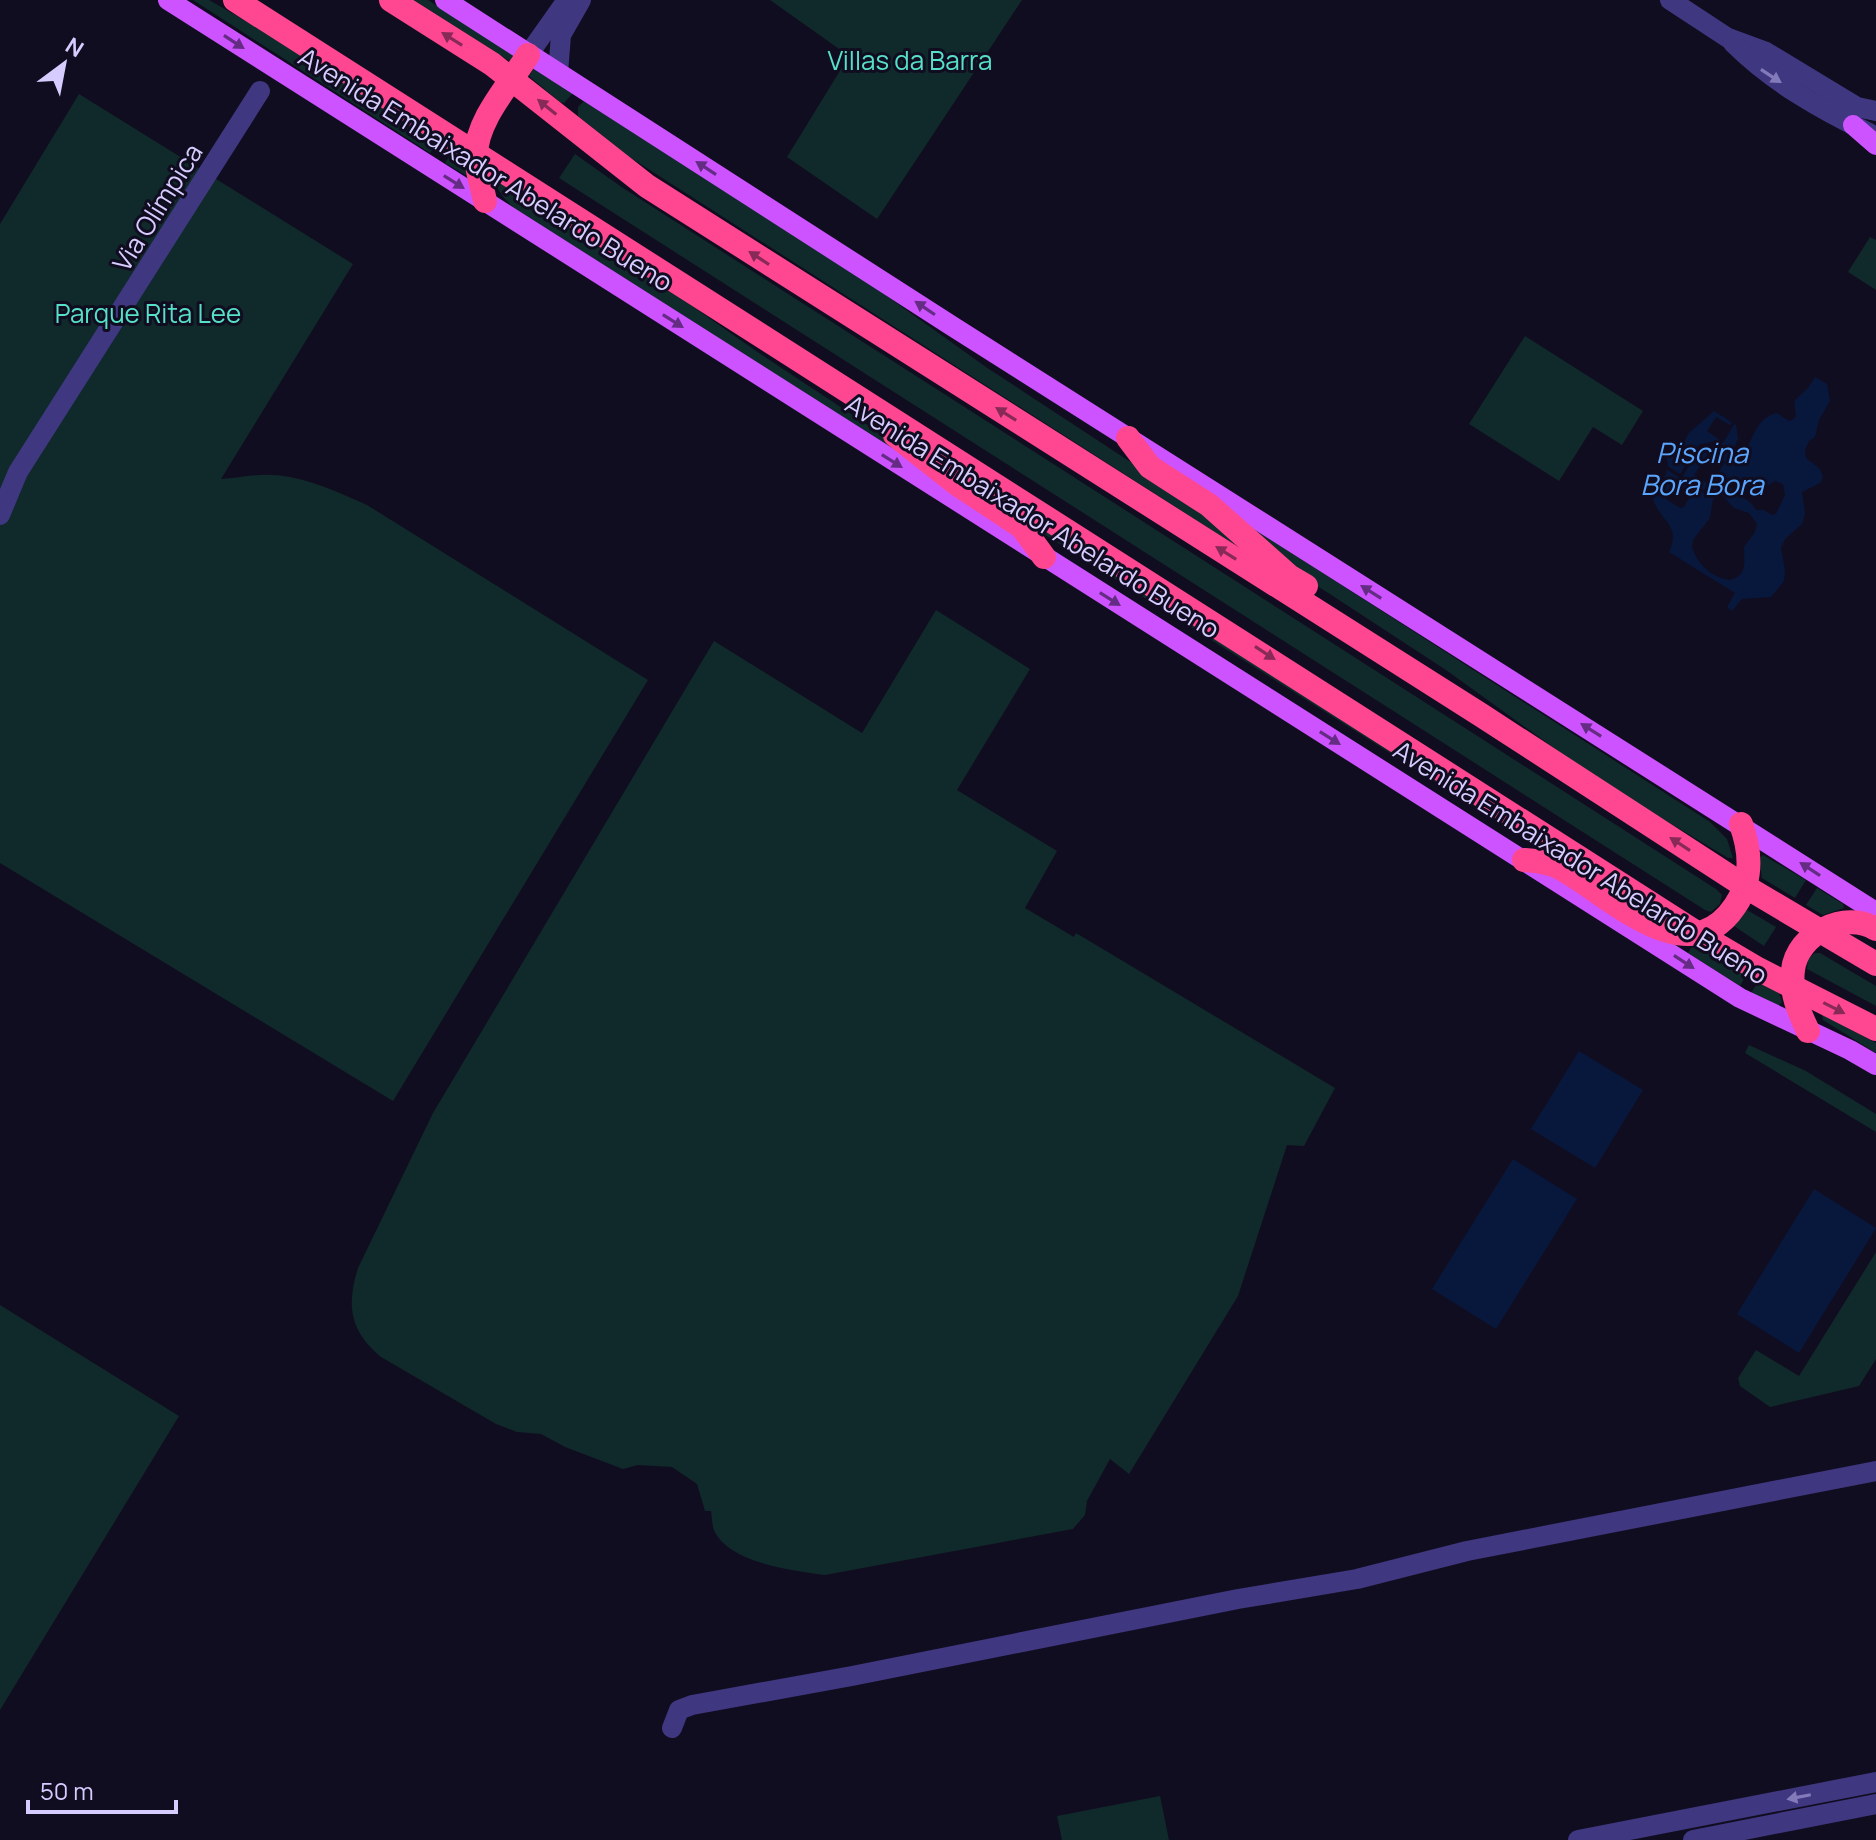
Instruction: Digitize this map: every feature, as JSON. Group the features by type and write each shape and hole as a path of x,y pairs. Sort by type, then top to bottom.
{"highway":[{"name":"Avenida Embaixador Abelardo Bueno","path":"235,0 1340,701 1697,933 1876,1029"},
{"path":"391,0 512,79 647,186 1481,715 1746,887 1876,964"},
{"path":"485,201 476,153 487,119 528,55"},
{"path":"725,313 768,352 892,433 957,484 1022,527 1044,557"},
{"path":"1128,438 1150,467 1209,505 1289,576 1418,660 1481,715"},
{"path":"1524,860 1561,868 1654,927 1677,935 1697,933 1728,916 1746,887 1748,844 1741,824"},
{"path":"1808,1031 1793,987 1796,958 1802,947 1820,931 1839,923 1856,922 1876,929"}],"main road":[{"name":"Avenida Embaixador Abelardo Bueno","path":"168,0 1740,998 1876,1065"},
{"path":"445,0 1876,912"},
{"path":"1853,125 1876,145"}],"street":[{"path":"528,55 567,0"},
{"path":"558,73 561,35 581,0"},
{"path":"1670,0 1731,40 1757,67 1816,105 1876,136"},
{"path":"1731,40 1766,52 1857,107 1876,111"},
{"name":"Via Olímpica","path":"0,515 18,472 260,91"},
{"path":"672,1728 679,1710 692,1705 1238,1599 1357,1579 1467,1551 1876,1471"},
{"path":"1584,1839 1876,1782"},
{"path":"1693,1840 1876,1804"}],"green space":[{"path":"193,0 209,0 346,79 440,138 430,153"},
{"path":"414,0 428,0 514,55 511,62"},
{"name":"Villas da Barra","path":"770,0 1022,0 877,219 787,157 849,56"},
{"path":"534,68 573,93 564,103 560,102 529,76"},
{"name":"Parque Rita Lee","path":"79,94 353,264 221,479 259,475 296,478 367,505 648,680 393,1101 0,863 0,224"},
{"path":"584,101 870,284 986,367 1193,503 1246,552 628,156 578,116 578,107"},
{"path":"455,147 467,156 467,176 445,163"},
{"path":"575,154 623,188 1716,889 1722,895 1720,904 1711,912 1705,910 559,178"},
{"path":"494,177 590,234 756,351 910,453 907,458 514,208 498,189"},
{"path":"1870,237 1876,240 1876,290 1848,272"},
{"path":"1525,336 1643,411 1622,445 1593,427 1559,481 1469,424"},
{"path":"947,462 1656,921 974,490"},
{"path":"1239,519 1710,822 1727,839 1733,858 1728,858 1600,781 1446,670 1293,570"},
{"path":"936,610 1030,669 957,790 1057,851 1025,908 1074,937 1076,933 1335,1088 1304,1146 1287,1145 1238,1296 1129,1474 1110,1459 1087,1501 1085,1515 1073,1529 825,1575 763,1563 733,1550 714,1530 711,1511 705,1511 697,1484 672,1467 638,1465 623,1469 565,1447 541,1434 517,1432 496,1424 381,1357 357,1327 353,1317 352,1294 358,1268 433,1113 714,641 862,733"},
{"path":"1763,855 1806,880 1795,898 1762,878 1759,858"},
{"path":"1817,888 1843,904 1844,908 1823,915 1806,905"},
{"path":"1747,910 1776,927 1764,946 1734,926"},
{"path":"1699,946 1748,972 1740,986 1688,953 1691,948"},
{"path":"1820,953 1876,986 1876,1006 1807,969 1808,959"},
{"path":"1759,980 1779,993 1782,1002 1779,1006 1751,993"},
{"path":"1822,1014 1876,1043 1876,1053 1823,1020"},
{"path":"1749,1045 1806,1071 1876,1114 1876,1132 1745,1053"},
{"path":"1876,1252 1876,1359 1859,1386 1770,1407 1740,1386 1738,1378 1756,1350 1799,1376"},
{"path":"0,1305 179,1416 0,1710"},
{"path":"1160,1796 1169,1840 1062,1840 1057,1816"}],"water":[{"name":"Piscina Bora Bora","path":"1815,377 1827,384 1830,401 1819,420 1815,437 1805,450 1806,458 1820,469 1823,477 1820,483 1802,492 1805,514 1802,524 1785,539 1781,548 1784,581 1771,597 1742,599 1732,611 1727,607 1735,593 1669,552 1673,535 1653,499 1666,474 1666,456 1671,446 1679,450 1689,433 1714,411 1736,425 1738,439 1732,452 1736,458 1743,457 1764,419 1777,413 1789,421 1794,419 1794,401","holes":["1735,476 1756,490 1775,481 1783,484 1785,495 1776,514 1756,510 1731,488 1729,481","1722,495 1734,508 1749,513 1757,524 1744,547 1742,572 1729,580 1706,569 1692,547 1693,540 1710,518 1713,499"]},
{"path":"1579,1051 1643,1090 1595,1168 1531,1129"},
{"path":"1513,1159 1577,1199 1496,1329 1432,1289"},
{"path":"1814,1189 1876,1228 1799,1353 1737,1314"}],"pier":[{"path":"1716,417 1730,425 1733,421 1735,423 1723,443 1700,448 1683,476 1704,490 1708,484 1694,475 1710,451 1725,462 1705,494 1695,488 1684,507 1680,508 1666,499 1675,483 1689,492 1693,487 1666,469 1668,466 1680,474 1698,445 1720,440 1707,431"}]}
